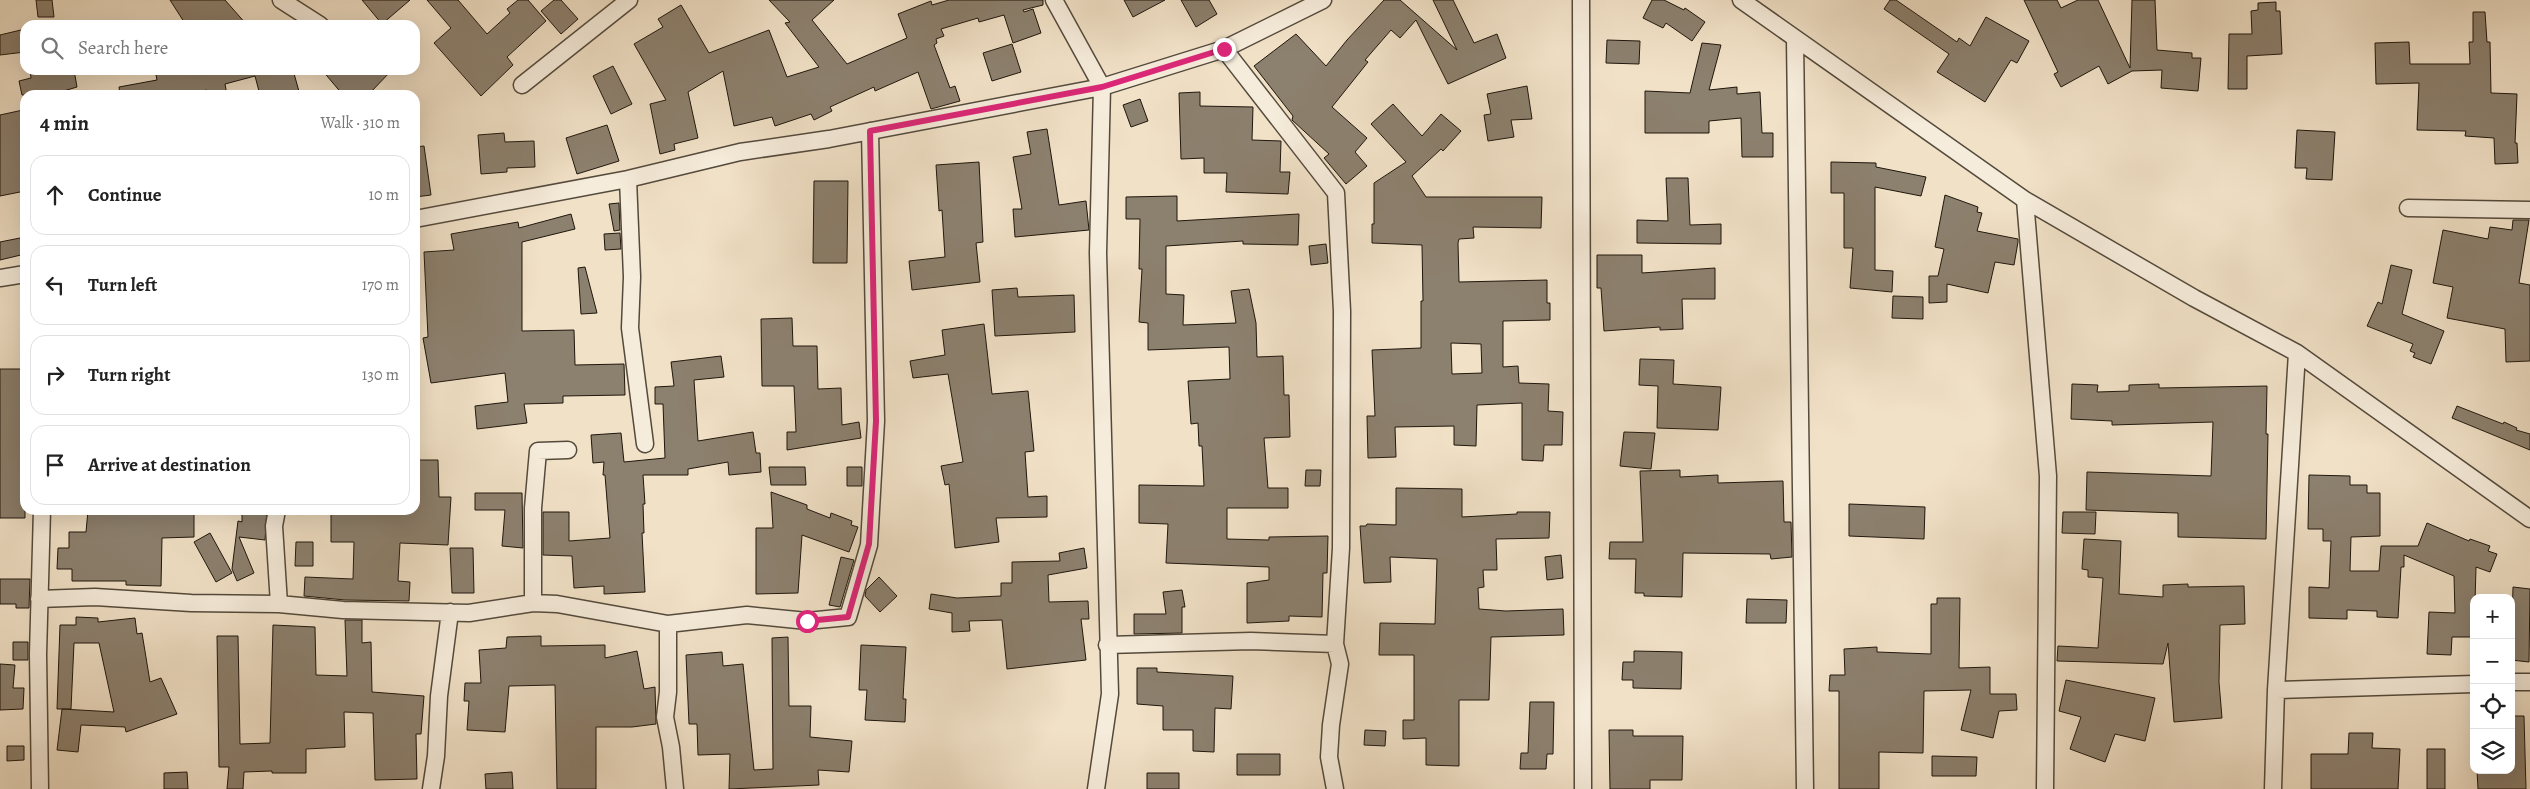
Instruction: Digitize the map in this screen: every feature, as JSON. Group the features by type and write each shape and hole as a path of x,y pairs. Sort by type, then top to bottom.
{"street":[{"path":"522,85 629,0"},
{"path":"1054,0 1102,87 1098,253 1107,645 1110,694 1100,787"},
{"path":"420,218 628,179 740,152 829,140 1102,87 1224,49 1322,0"},
{"path":"1581,0 1583,789"},
{"path":"1740,0 2026,200 2194,298 2297,353 2530,519"},
{"path":"287,2 313,20"},
{"path":"1795,39 1805,789"},
{"path":"1224,49 1336,194 1342,331 1341,548 1335,644 1340,664 1331,725 1329,758 1335,789"},
{"path":"39,599 95,597 191,603 279,604 343,610 469,613 533,603 571,605 668,624 747,614 807,621 848,617 869,544 876,421 870,131"},
{"path":"628,179 632,257 630,328 645,444"},
{"path":"2026,200 2048,476 2045,789"},
{"path":"2408,208 2530,210"},
{"path":"0,278 20,275"},
{"path":"2273,789 2276,690 2297,353"},
{"path":"533,603 533,508 538,451 568,450"},
{"path":"40,789 39,599 42,515"},
{"path":"276,515 274,526 279,604"},
{"path":"431,789 436,756 439,696 450,612"},
{"path":"668,624 668,692 665,717 671,746 675,789"},
{"path":"1107,645 1251,641 1335,644"},
{"path":"2515,682 2530,682"},
{"path":"2276,690 2470,684"}],"building":[{"path":"36,0 52,0 54,17 38,17"},
{"path":"170,0 225,0 243,20 183,20"},
{"path":"362,0 410,0 387,20 379,20"},
{"path":"427,0 458,0 487,34 510,13 507,9 518,0 528,0 546,21 507,57 513,65 481,96 434,43 451,28"},
{"path":"554,0 561,0 578,19 561,34 541,11"},
{"path":"769,0 834,0 812,20 847,64 907,38 898,14 931,1 932,5 949,0 1043,0 1043,5 1023,10 1024,12 1033,9 1041,33 1013,43 1004,15 979,22 978,18 941,29 944,36 936,39 937,43 934,45 950,88 955,86 960,101 931,109 918,72 875,91 874,87 830,107 832,111 814,120 811,114 775,126 772,117 734,126 723,71 688,92 698,138 674,144 675,150 660,154 650,104 666,100 634,44 663,27 658,19 681,5 709,53 769,30 787,77 819,67 785,23 790,22"},
{"path":"1124,0 1165,0 1133,17"},
{"path":"1181,0 1209,0 1217,14 1196,27"},
{"path":"1384,0 1400,0 1457,50 1433,0 1453,0 1474,43 1497,34 1506,58 1448,84 1416,20 1400,38 1391,30 1365,60 1368,62 1332,107 1367,138 1355,152 1367,166 1346,184 1324,158 1329,154 1292,120 1293,116 1254,66 1296,34 1326,66"},
{"path":"1652,0 1664,0 1684,10 1685,8 1705,22 1692,41 1666,23 1663,28 1643,18"},
{"path":"1890,0 1896,0 1957,42 1959,38 1970,46 1986,17 2029,41 2017,63 2011,60 1985,102 1937,72 1949,54 1884,9"},
{"path":"2024,0 2057,0 2061,8 2078,0 2098,0 2130,68 2132,0 2155,0 2157,50 2192,53 2192,58 2201,58 2198,91 2161,88 2162,70 2132,71 2108,84 2099,66 2061,87 2054,74 2058,72"},
{"path":"2276,2 2276,11 2280,11 2282,54 2247,56 2247,89 2228,89 2229,34 2252,34 2251,11 2258,10 2258,3"},
{"path":"2473,12 2485,12 2487,42 2490,42 2491,93 2517,94 2515,143 2517,143 2518,163 2495,164 2494,138 2465,136 2466,131 2417,130 2419,83 2376,84 2375,43 2409,42 2410,64 2470,64 2469,42 2473,42"},
{"path":"20,30 20,53 0,55 0,35"},
{"path":"1607,40 1640,41 1639,64 1606,63"},
{"path":"1702,43 1721,45 1709,90 1737,87 1737,94 1760,92 1762,133 1773,133 1773,157 1742,157 1741,118 1709,121 1709,133 1645,133 1645,91 1690,93"},
{"path":"1012,44 1021,72 992,81 983,53"},
{"path":"613,66 632,104 611,114 593,76"},
{"path":"31,75 75,75 77,87 67,90 21,90 19,81 31,78"},
{"path":"156,75 294,75 299,90 259,90 255,76 225,84 226,90 119,90 119,87 157,80"},
{"path":"326,75 387,75 373,90 339,90"},
{"path":"1527,86 1532,119 1511,120 1514,137 1488,141 1484,115 1491,114 1487,94"},
{"path":"1200,92 1200,106 1253,107 1252,140 1281,141 1280,172 1290,172 1288,194 1226,192 1227,173 1204,173 1204,158 1181,159 1179,93"},
{"path":"1140,99 1148,121 1131,127 1123,105"},
{"path":"1393,104 1422,136 1441,114 1461,131 1443,151 1441,149 1412,176 1426,197 1542,197 1541,228 1473,227 1474,238 1459,239 1458,243 1459,282 1547,280 1547,303 1550,303 1550,320 1503,321 1503,367 1518,366 1519,383 1549,384 1548,411 1563,412 1562,445 1544,445 1543,461 1522,460 1522,403 1477,405 1476,446 1454,445 1454,426 1395,427 1396,457 1368,458 1367,416 1375,416 1372,350 1421,348 1421,301 1423,301 1422,245 1372,243 1374,183 1406,162 1371,124","holes":["1451,343 1481,344 1482,373 1452,374"]},
{"path":"20,111 20,192 0,196 0,115"},
{"path":"607,125 619,161 577,174 566,138"},
{"path":"1047,129 1059,205 1086,201 1089,230 1015,237 1013,209 1022,209 1013,157 1031,154 1027,132"},
{"path":"2297,130 2335,132 2332,180 2306,179 2307,168 2295,168"},
{"path":"504,133 505,142 534,141 535,167 507,168 507,172 481,174 478,135"},
{"path":"420,146 424,146 431,195 420,196"},
{"path":"979,162 983,242 976,243 980,282 912,290 909,261 945,257 942,210 939,211 936,165"},
{"path":"1831,162 1876,163 1876,167 1926,177 1921,196 1875,187 1875,270 1893,271 1892,292 1850,288 1853,248 1844,248 1844,193 1831,193"},
{"path":"1666,178 1688,178 1690,225 1721,224 1721,244 1637,243 1637,220 1668,221"},
{"path":"814,181 848,181 847,263 813,263"},
{"path":"1945,195 1978,207 1977,212 1982,213 1977,231 2018,239 2018,242 2014,265 1995,262 1988,293 1947,284 1947,302 1929,303 1929,276 1938,276 1944,249 1935,247"},
{"path":"1177,196 1177,221 1299,214 1298,245 1243,244 1243,241 1166,246 1166,294 1184,295 1183,325 1236,323 1231,291 1249,289 1256,323 1257,357 1283,356 1284,395 1289,395 1290,437 1264,438 1268,488 1288,488 1288,508 1227,508 1227,539 1269,540 1269,537 1328,536 1327,573 1323,573 1322,617 1289,616 1289,621 1247,623 1247,583 1269,580 1269,567 1166,563 1168,524 1139,523 1139,485 1204,486 1202,446 1199,446 1198,423 1191,424 1188,381 1230,379 1229,347 1148,350 1148,323 1139,322 1142,269 1139,269 1140,219 1126,219 1126,197"},
{"path":"619,203 620,230 614,231 609,204"},
{"path":"571,214 575,229 522,242 522,331 574,330 575,365 624,364 625,395 563,396 563,403 524,404 527,423 477,429 475,406 508,402 505,373 431,383 423,338 428,337 424,252 454,250 451,234 518,222 519,228"},
{"path":"2513,220 2529,220 2519,283 2530,285 2530,361 2506,362 2505,329 2447,318 2453,287 2433,283 2443,230 2488,239 2490,227 2512,230"},
{"path":"620,233 621,249 605,250 604,234"},
{"path":"20,238 20,255 0,260 0,242"},
{"path":"1326,244 1328,263 1311,265 1309,246"},
{"path":"1597,255 1642,255 1642,273 1715,268 1715,299 1682,299 1683,329 1660,330 1660,327 1604,331 1601,288 1597,288"},
{"path":"2391,265 2412,270 2402,314 2444,331 2431,364 2413,357 2415,353 2410,351 2413,344 2367,326 2378,302 2382,304"},
{"path":"585,267 597,313 581,314 578,268"},
{"path":"1017,288 1018,297 1074,295 1075,332 995,336 992,290"},
{"path":"1893,296 1923,297 1923,319 1892,318"},
{"path":"792,318 793,346 817,346 818,389 841,388 842,425 859,422 861,438 787,450 787,432 796,432 794,386 762,386 761,319"},
{"path":"984,324 992,394 1028,391 1034,451 1025,452 1028,497 1047,496 1047,517 996,518 999,542 955,548 949,484 945,485 941,466 963,462 948,374 913,378 910,361 945,355 942,330"},
{"path":"721,356 724,377 694,380 698,441 753,432 756,453 760,453 761,472 729,475 728,462 688,469 688,475 643,475 645,504 643,504 644,533 642,533 645,592 604,594 604,586 574,588 572,556 543,555 543,512 569,512 569,541 610,538 605,475 603,475 604,462 593,463 591,435 621,433 624,462 665,458 663,404 655,404 655,387 674,386 671,362"},
{"path":"1640,359 1674,360 1673,384 1721,387 1718,430 1657,428 1658,386 1639,385"},
{"path":"0,369 20,369 20,515 25,515 25,518 0,518"},
{"path":"2072,384 2098,385 2097,392 2129,391 2129,385 2159,384 2159,388 2267,386 2266,539 2178,537 2178,513 2086,510 2087,472 2211,476 2213,422 2112,425 2112,421 2071,419"},
{"path":"2457,406 2503,424 2504,422 2517,428 2516,430 2530,434 2530,450 2452,418"},
{"path":"1624,432 1655,433 1651,469 1620,466"},
{"path":"420,460 438,460 439,497 451,497 448,545 400,543 398,581 410,582 409,601 345,600 304,596 305,577 353,579 354,542 331,542 331,515 420,515"},
{"path":"769,467 805,467 806,485 771,485"},
{"path":"847,467 862,467 862,486 847,486"},
{"path":"1306,470 1321,470 1320,486 1305,486"},
{"path":"1680,470 1680,477 1718,475 1718,483 1783,481 1784,522 1791,522 1792,557 1771,559 1770,554 1683,553 1682,597 1644,596 1644,593 1635,593 1636,559 1609,559 1610,542 1643,542 1640,471"},
{"path":"2309,475 2350,476 2350,485 2367,485 2367,493 2380,493 2380,536 2351,537 2350,571 2379,571 2381,546 2418,546 2427,523 2469,541 2470,539 2490,546 2488,551 2497,554 2490,572 2476,567 2475,594 2470,594 2470,637 2452,637 2451,655 2427,654 2429,612 2455,613 2454,576 2404,555 2404,567 2401,567 2398,618 2377,617 2377,611 2347,610 2347,619 2309,618 2309,587 2329,588 2331,541 2323,541 2323,529 2308,529"},
{"path":"1396,488 1462,489 1462,517 1517,514 1517,512 1550,512 1549,538 1496,539 1497,570 1483,570 1484,587 1478,588 1479,609 1506,611 1563,609 1564,635 1491,637 1489,700 1459,700 1459,766 1426,765 1426,738 1403,739 1403,720 1414,720 1414,655 1379,655 1380,623 1435,624 1437,559 1390,557 1391,582 1364,583 1360,526 1366,526 1367,524 1396,525"},
{"path":"771,492 807,505 807,509 830,518 831,513 852,521 851,525 858,527 849,552 802,535 798,593 756,594 756,528 773,528"},
{"path":"475,493 522,493 523,548 502,546 505,510 475,510"},
{"path":"1849,504 1925,507 1924,539 1849,536"},
{"path":"2063,512 2096,512 2095,534 2062,533"},
{"path":"88,515 194,515 194,537 162,538 161,586 126,585 126,581 72,581 72,569 57,569 58,548 69,548 69,532 86,532"},
{"path":"242,515 267,515 265,540 239,537 254,573 237,581 232,569 238,521 242,522"},
{"path":"210,533 232,573 216,582 194,542"},
{"path":"2084,539 2121,541 2119,594 2163,597 2163,585 2188,584 2188,587 2244,586 2245,624 2220,625 2219,682 2222,718 2174,722 2168,643 2163,664 2057,661 2058,646 2098,648 2103,578 2088,577 2088,570 2082,569"},
{"path":"296,542 313,542 313,566 295,566"},
{"path":"450,548 473,548 474,593 452,593"},
{"path":"1084,548 1087,568 1048,575 1049,602 1088,601 1089,619 1081,619 1086,660 1007,669 1002,620 969,621 970,631 952,632 952,613 929,609 931,594 957,598 1001,596 1001,583 1012,583 1012,562 1060,561 1059,553"},
{"path":"1561,555 1563,578 1547,580 1545,557"},
{"path":"841,557 854,560 840,607 829,605"},
{"path":"879,577 897,596 880,612 865,596 866,590"},
{"path":"0,579 30,579 29,608 16,608 16,604 0,604"},
{"path":"2513,587 2530,589 2529,662 2515,660 2515,594 2513,594"},
{"path":"1182,590 1185,607 1182,607 1182,633 1134,634 1134,614 1166,614 1163,592"},
{"path":"1937,598 1960,598 1959,668 1990,667 1990,694 2016,694 2017,710 1999,711 1993,738 1961,730 1971,690 1924,691 1923,753 1879,752 1879,789 1839,789 1839,691 1829,691 1830,675 1845,675 1844,649 1877,647 1877,652 1931,654 1931,604 1937,604"},
{"path":"1747,599 1787,600 1786,623 1746,623"},
{"path":"76,617 98,618 98,622 135,618 137,634 142,633 150,682 161,678 177,714 126,732 125,727 81,725 78,752 57,750 62,709 57,709 60,625 76,625","holes":["74,643 99,643 114,712 62,709 71,709"]},
{"path":"345,620 362,620 362,643 371,642 372,692 424,696 421,734 416,734 417,779 375,780 373,713 344,712 345,747 306,749 306,773 244,772 243,789 227,789 229,767 219,767 217,636 238,636 240,744 270,743 273,625 315,627 316,675 347,676"},
{"path":"541,636 541,646 605,645 605,658 637,651 644,689 655,687 656,724 632,727 596,727 596,789 557,789 555,685 509,686 505,732 467,730 469,701 464,701 465,683 481,683 479,650 506,648 507,637"},
{"path":"788,637 789,706 811,706 810,737 852,741 849,772 818,770 819,785 729,789 730,754 698,755 697,724 689,724 686,655 722,652 723,666 743,664 754,770 773,769 772,638"},
{"path":"13,642 28,642 28,660 13,660"},
{"path":"861,645 906,647 903,699 906,699 905,722 865,720 867,690 859,690"},
{"path":"1634,651 1682,652 1681,689 1633,688 1633,680 1622,680 1623,662 1634,662"},
{"path":"0,664 15,665 13,688 24,688 23,709 0,710"},
{"path":"1137,668 1157,668 1157,672 1233,676 1231,709 1215,708 1214,752 1193,751 1193,730 1163,730 1163,706 1137,704"},
{"path":"2066,680 2155,698 2145,741 2115,734 2105,762 2070,749 2081,717 2059,711"},
{"path":"1530,702 1554,702 1553,754 1547,754 1546,769 1520,769 1521,753 1528,753"},
{"path":"2515,716 2524,716 2526,789 2478,789 2477,774 2515,774"},
{"path":"1365,730 1386,731 1385,746 1364,745"},
{"path":"1609,730 1633,730 1633,736 1683,736 1682,780 1650,780 1650,789 1610,789"},
{"path":"2349,733 2373,733 2372,748 2400,749 2398,789 2311,789 2311,754 2348,754"},
{"path":"7,746 24,746 24,760 7,761"},
{"path":"2427,749 2445,749 2445,789 2427,789"},
{"path":"1237,754 1280,754 1280,775 1237,775"},
{"path":"1932,756 1977,757 1976,776 1932,776"},
{"path":"187,772 188,789 164,789 164,773"},
{"path":"512,772 513,789 486,789 485,774"},
{"path":"1147,773 1179,773 1179,789 1147,789"}],"route":[{"path":"807,621 848,617 869,544 876,421 870,131 1102,87 1224,49"}]}
